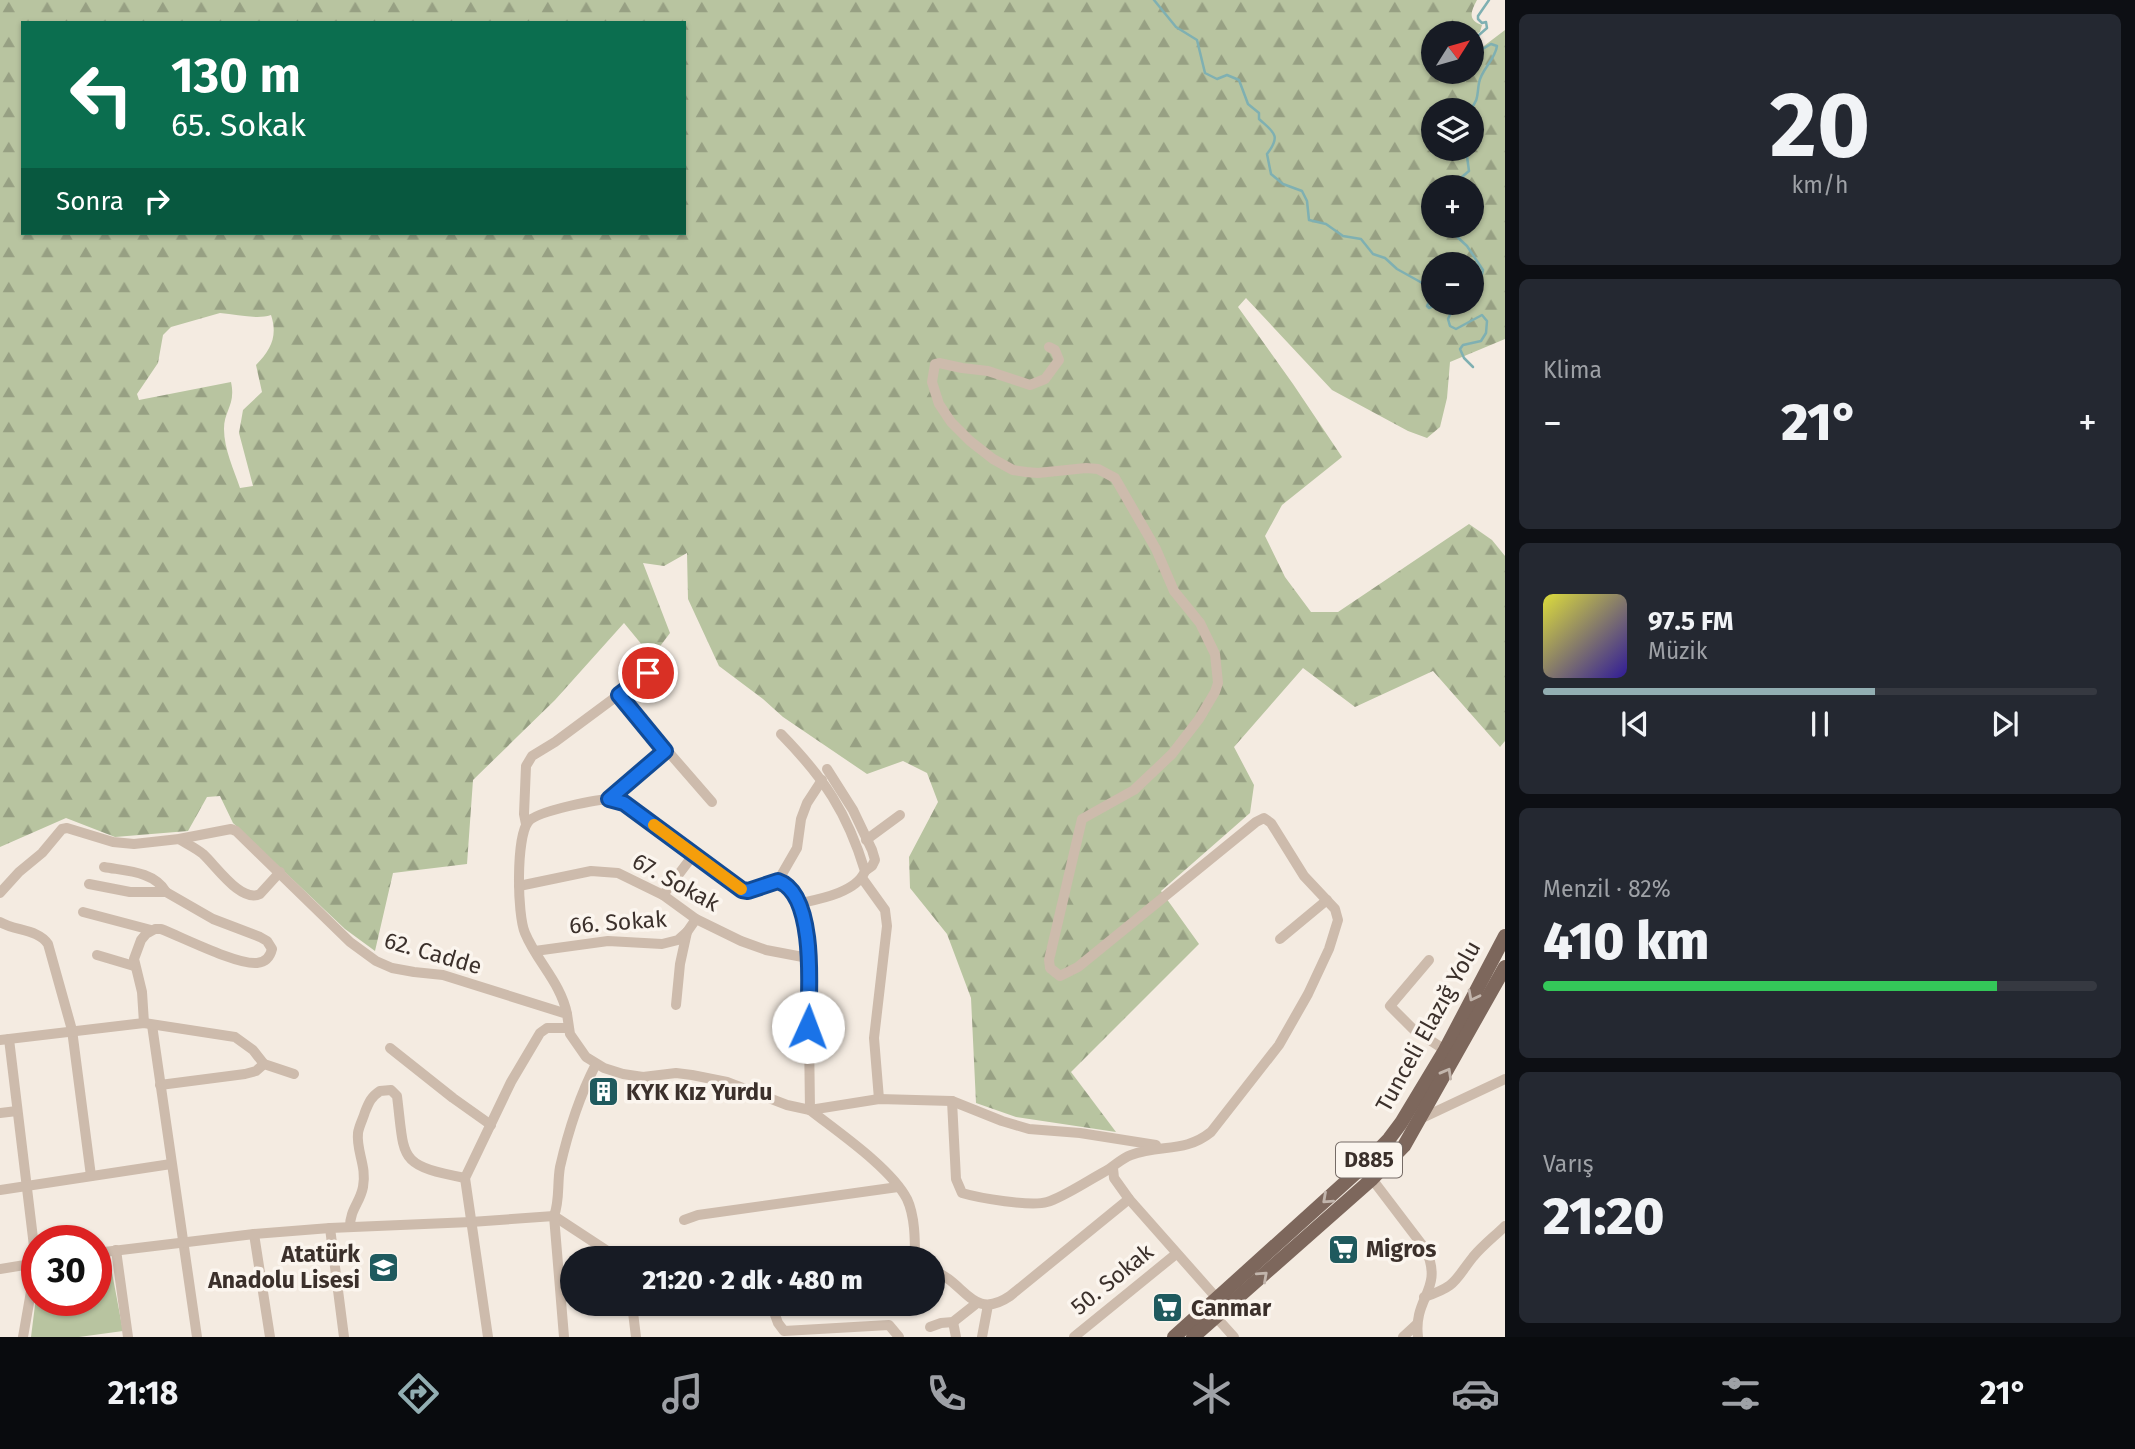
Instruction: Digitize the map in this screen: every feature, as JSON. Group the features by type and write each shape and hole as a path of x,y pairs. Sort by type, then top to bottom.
{"main road":[{"name":"Tunceli Elazığ Yolu","path":"1193,1337 1372,1158 1401,1123 1445,1050 1505,936"},
{"name":"Tunceli Elazığ Yolu","path":"1174,1337 1220,1308 1372,1179 1404,1146 1505,967"}],"street":[{"path":"952,1101 956,1179 962,1193 978,1198 1046,1203 1113,1168 1129,1156 1199,1142 1211,1132 1279,1045 1308,994 1329,949 1338,920 1335,909 1304,876 1271,823 1261,819 1078,967 1060,976 1050,968 1049,960 1082,819 1121,799 1157,771 1199,719 1212,699 1218,683 1215,654 1210,641 1200,623 1174,591 1156,549 1115,478 1098,469 1086,468 1038,474 1013,470 992,460 970,441 951,422 939,404 932,382 935,364 988,371 1030,385 1045,379 1059,360 1055,350 1049,346"},
{"path":"648,673 532,756 526,766 526,824 522,839 519,886 521,916 525,932 564,999 568,1028 579,1048 596,1064 623,1074 642,1077 676,1073 727,1082 787,1105 810,1110 879,1099 952,1101 1029,1129 1080,1133 1165,1147"},
{"path":"619,695 712,802"},
{"path":"781,734 812,766 848,822 864,875 886,910 887,926 874,1038 879,1099"},
{"path":"609,799 665,751"},
{"path":"801,903 823,899 864,875 875,860 842,791 827,769"},
{"path":"526,824 538,814 609,799 624,803 742,890 748,891 778,881 797,848 801,819 807,803 822,780"},
{"path":"866,840 900,815"},
{"name":"62. Cadde","path":"0,893 19,872 42,853 62,829 67,828 126,844 179,839 231,828 280,872 350,942 376,961 393,968 443,975 567,1014"},
{"path":"179,839 203,854 246,895 260,894 280,872"},
{"path":"663,895 694,853"},
{"path":"83,912 150,930 161,929 248,962 261,962 272,953 267,941 213,919 166,892 150,876 104,867"},
{"name":"67. Sokak","path":"519,886 582,873 612,871 663,895 696,919 741,941 766,950 808,958"},
{"path":"0,878 19,872"},
{"path":"778,881 791,887 801,903 808,958 810,1110"},
{"path":"89,884 130,892 166,892"},
{"path":"1280,939 1327,900"},
{"name":"66. Sokak","path":"535,950 608,942 662,944 678,940 696,919"},
{"path":"0,922 44,939 48,944 72,1030 90,1176"},
{"path":"150,930 141,940 134,965 142,992 160,1085 197,1337"},
{"path":"676,1004 687,932"},
{"path":"97,955 134,965"},
{"path":"1429,960 1390,1006 1413,1029 1445,1050"},
{"path":"31,1225 17,1111 4,1040 72,1030 148,1024 235,1037 253,1050 264,1064 294,1073"},
{"path":"488,1337 465,1178 511,1082 540,1034 547,1028 568,1028"},
{"path":"390,1048 491,1125"},
{"path":"160,1085 245,1074 256,1071 264,1064"},
{"path":"564,1337 554,1216 558,1205 559,1170 582,1092 596,1064"},
{"path":"1420,1119 1505,1080"},
{"path":"350,1227 350,1213 360,1197 364,1181 359,1129 369,1103 380,1091 391,1090 397,1096 404,1148 408,1158 433,1172 465,1178"},
{"path":"810,1110 867,1156 898,1187 912,1214 914,1246"},
{"path":"0,1113 17,1111"},
{"path":"0,1191 171,1164"},
{"path":"1113,1168 1114,1178 1129,1199 1220,1308 1234,1337"},
{"path":"1372,1179 1430,1259 1433,1277 1424,1297 1417,1331 1403,1337"},
{"path":"684,1220 698,1215 898,1187"},
{"path":"930,1327 953,1322 983,1304 998,1303 1010,1296 1129,1199"},
{"path":"112,1251 330,1228 554,1216 600,1246"},
{"path":"1424,1297 1446,1290 1464,1273 1473,1257 1505,1226"},
{"path":"330,1228 344,1337"},
{"path":"254,1234 270,1337"},
{"path":"116,1250 124,1336"},
{"name":"50. Sokak","path":"1074,1337 1176,1254"},
{"path":"0,1269 21,1266"},
{"path":"945,1278 983,1304"},
{"path":"982,1337 983,1304"},
{"path":"23,1337 27,1316"},
{"path":"633,1316 636,1337"},
{"path":"775,1316 784,1331 889,1325 899,1337"},
{"path":"953,1322 956,1337"}],"green space":[{"path":"0,0 1477,0 1472,15 1474,21 1421,21 1421,84 1484,84 1484,46 1505,30 1505,339 1450,362 1447,398 1440,427 1427,438 1408,431 1332,390 1246,298 1238,307 1342,457 1282,505 1265,536 1285,577 1311,612 1338,612 1469,524 1492,540 1505,556 1505,741 1500,747 1433,671 1355,707 1303,668 1234,747 1254,785 1250,813 1161,891 1199,944 1071,1072 1116,1132 1016,1117 976,1103 971,998 947,934 910,888 909,857 938,802 927,773 903,761 867,774 783,717 719,666 688,599 687,553 664,566 643,563 670,633 652,657 624,623 555,700 473,780 467,864 393,873 375,951 345,929 233,823 220,796 207,797 188,831 115,837 66,818 0,847","holes":["220,313 253,317 271,315 274,330 266,354 256,365 262,392 243,410 239,433 253,486 240,488 224,429 232,396 231,382 139,400 137,394 158,363 163,335 171,327"]},
{"path":"112,1273 123,1331 79,1337 31,1337 34,1316 112,1316"}],"waterway":[{"path":"1154,0 1176,27 1197,40 1205,73 1217,79 1227,75 1239,80 1248,104 1259,113 1259,119 1274,134 1272,148 1267,154 1271,174 1283,184 1302,191 1307,201 1309,220 1326,224 1343,236 1361,239 1373,254 1385,258 1397,269 1421,282"},
{"path":"1480,21 1478,16 1489,0"},
{"path":"1484,22 1487,28 1484,31"},
{"path":"1484,48 1491,44 1497,46 1484,72"},
{"path":"1477,98 1479,84"},
{"path":"1464,175 1469,171 1468,161"},
{"path":"1458,238 1471,252"},
{"path":"1450,315 1450,326 1456,329 1482,315"},
{"path":"1473,367 1460,349 1463,345 1481,341 1486,333 1487,321 1482,315"}],"slow traffic":[{"path":"654,825 741,889"}],"place":[{"name":"KYK Kız Yurdu","path":"603,1092"},
{"name":"Migros","path":"1343,1249"},
{"name":"Atatürk Anadolu Lisesi","path":"383,1267"},
{"name":"Canmar","path":"1168,1308"}],"route":[{"path":"648,673 619,695 665,751 609,799 624,803 742,890 748,891 778,881 791,887 801,903 804,918 808,958 808,1027"}]}
